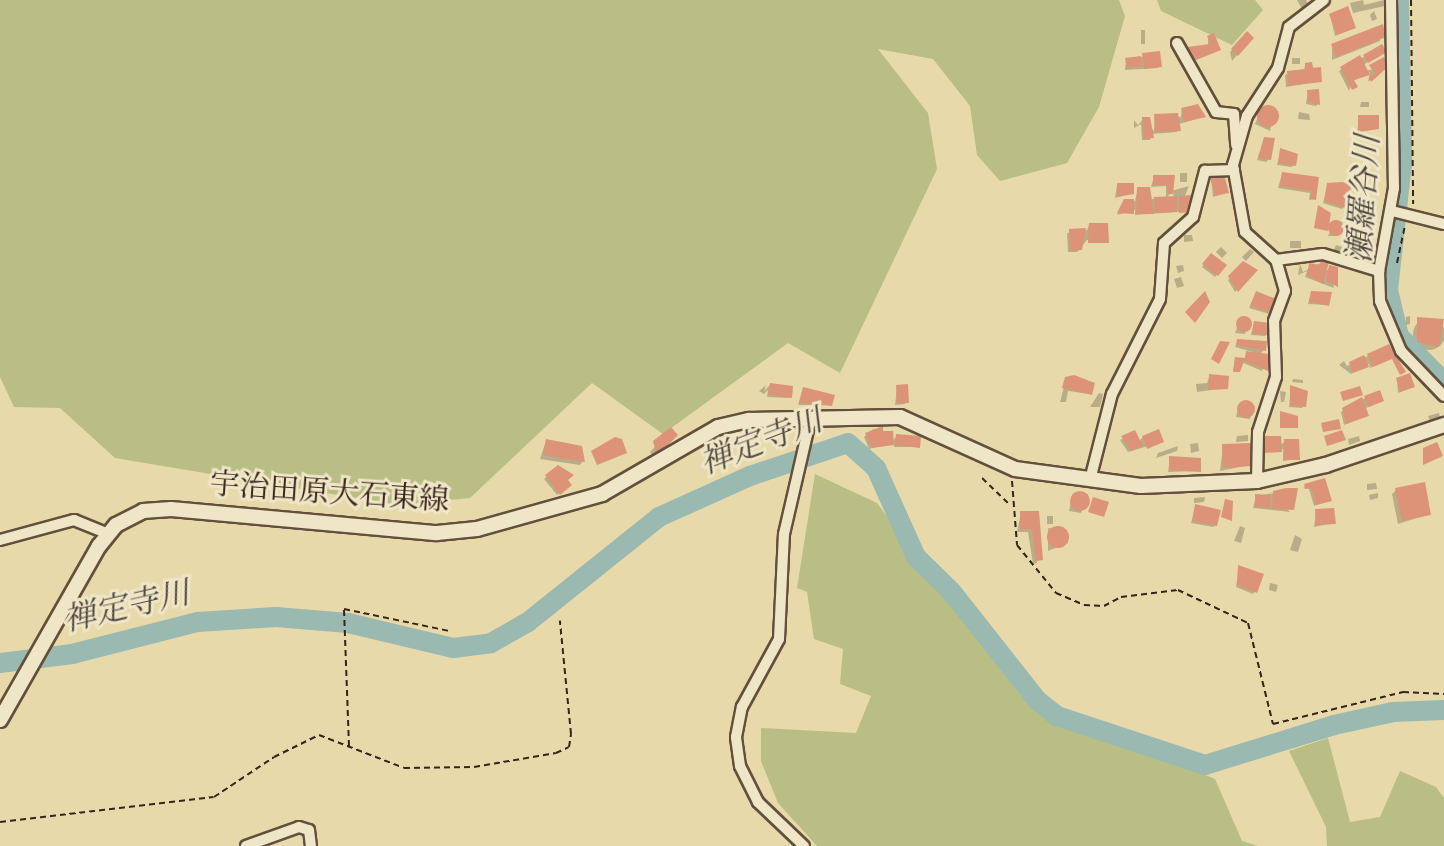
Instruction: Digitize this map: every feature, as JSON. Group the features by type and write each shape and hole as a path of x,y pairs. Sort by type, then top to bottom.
{"main road":[{"name":"宇治田原大石東線","path":"0,720 108,534 143,511 171,509 351,528 437,533 477,529 602,494 718,427 749,420 900,417 1015,469 1141,486 1257,481 1326,465 1444,425"}],"street":[{"path":"1257,481 1258,432 1276,377 1274,321 1285,291 1276,260 1245,232 1234,170 1237,146 1255,102 1278,68 1289,27 1324,0"},
{"path":"1391,0 1400,213 1379,271 1380,301 1391,336 1444,396"},
{"path":"1177,43 1216,112 1234,114 1232,144 1237,146"},
{"path":"1090,480 1112,394 1160,299 1164,243 1193,217 1205,171 1234,170"},
{"path":"1400,213 1444,224"},
{"path":"1276,260 1323,254 1379,271"},
{"path":"804,846 758,802 740,766 736,737 742,707 779,639 784,534 811,417"},
{"path":"0,540 74,520 108,534"},
{"path":"246,846 299,827 309,830 311,846"}],"path":[{"path":"1397,263 1400,213 1415,183 1411,0"},
{"path":"1015,469 1011,506 1017,545 1056,593 1084,605 1104,606 1121,597 1178,590 1248,623 1273,724 1403,692 1444,694"},
{"path":"982,478 1011,506"},
{"path":"349,747 352,717 344,609 387,615 449,631"},
{"path":"0,822 214,797 305,739 319,735 376,760 424,769 474,767 569,747 560,621"}],"green space":[{"path":"0,0 1119,0 1125,16 1099,107 1067,163 1000,181 977,155 970,106 933,59 878,49 928,113 937,169 840,373 788,343 663,434 592,383 470,498 398,505 115,458 60,408 14,407 0,377"},
{"path":"1157,0 1255,0 1263,10 1232,45 1161,11"},
{"path":"815,474 877,503 1022,697 1215,779 1242,841 1258,846 817,846 778,803 761,761 761,728 856,733 871,696 840,684 843,649 814,639 807,592 797,588"},
{"path":"1328,738 1350,822 1380,817 1400,771 1436,787 1444,798 1444,846 1327,846 1326,827 1289,751"}],"building":[{"path":"1348,6 1356,28 1337,35 1329,14"},
{"path":"1383,24 1386,37 1336,57 1331,44"},
{"path":"1247,31 1254,38 1238,56 1231,49"},
{"path":"1214,33 1221,50 1196,60 1187,47 1210,44 1207,36"},
{"path":"1382,44 1387,52 1368,63 1363,55"},
{"path":"1160,51 1162,67 1144,69 1142,53"},
{"path":"1360,55 1370,75 1354,80 1358,87 1352,90 1340,67"},
{"path":"1141,56 1142,66 1127,68 1125,58"},
{"path":"1384,57 1389,66 1371,82 1369,77 1375,74 1369,65"},
{"path":"1312,62 1313,68 1321,67 1322,82 1288,86 1287,71 1305,69 1305,63"},
{"path":"1319,89 1320,105 1308,102 1307,90"},
{"path":"1198,104 1206,117 1184,122 1181,108"},
{"path":"1268,105 1276,108 1279,116 1276,124 1268,127 1260,124 1257,116 1260,108"},
{"path":"1178,113 1181,131 1155,132 1154,114"},
{"path":"1358,115 1379,115 1379,129 1358,132"},
{"path":"1142,117 1150,117 1154,138 1144,139"},
{"path":"1264,137 1275,138 1271,160 1258,158"},
{"path":"1280,148 1298,154 1296,166 1278,163"},
{"path":"1282,172 1319,177 1316,200 1310,199 1312,191 1280,186"},
{"path":"1224,174 1229,193 1215,196 1210,177"},
{"path":"1153,175 1175,175 1173,194 1168,194 1167,185 1153,185"},
{"path":"1117,183 1134,183 1134,194 1117,197"},
{"path":"1327,183 1352,184 1346,208 1324,201"},
{"path":"1137,187 1150,187 1154,214 1136,214"},
{"path":"1191,195 1192,212 1179,213 1179,196"},
{"path":"1177,196 1177,212 1155,213 1154,197"},
{"path":"1124,199 1134,199 1134,214 1117,213"},
{"path":"1353,204 1359,205 1356,229 1344,227"},
{"path":"1318,205 1331,213 1328,231 1314,228"},
{"path":"1336,220 1344,228 1336,236 1328,228"},
{"path":"1089,223 1108,223 1109,243 1088,243"},
{"path":"1086,228 1082,250 1070,251 1069,229"},
{"path":"1211,253 1227,265 1218,276 1202,264"},
{"path":"1321,260 1329,262 1323,284 1307,275 1309,263 1320,265"},
{"path":"1243,261 1258,270 1238,292 1228,276"},
{"path":"1329,265 1338,267 1338,287 1326,281"},
{"path":"1205,291 1210,302 1195,323 1185,312"},
{"path":"1256,291 1276,299 1273,313 1250,306"},
{"path":"1311,291 1332,292 1329,306 1309,302"},
{"path":"1244,316 1250,318 1250,330 1244,332 1238,330 1236,324 1238,318"},
{"path":"1417,317 1444,319 1439,347 1417,342"},
{"path":"1254,321 1270,323 1269,335 1252,333"},
{"path":"1237,339 1267,341 1266,351 1236,345"},
{"path":"1220,341 1230,342 1219,364 1211,359"},
{"path":"1389,344 1406,372 1400,375 1392,359 1373,367 1367,354"},
{"path":"1246,351 1268,354 1268,371 1244,361 1240,372 1233,372 1235,357 1245,358"},
{"path":"1364,355 1369,367 1353,373 1349,362"},
{"path":"1410,373 1415,387 1400,392 1396,378"},
{"path":"1209,374 1229,376 1228,389 1208,390"},
{"path":"1074,375 1095,383 1092,395 1062,388 1065,377"},
{"path":"770,383 793,386 792,398 768,395"},
{"path":"908,384 909,403 897,403 896,385"},
{"path":"1290,385 1308,391 1306,407 1290,405"},
{"path":"1360,386 1363,395 1343,401 1340,392"},
{"path":"803,387 835,395 832,406 799,403"},
{"path":"1380,390 1384,401 1369,407 1364,396"},
{"path":"1362,397 1369,416 1346,424 1342,408"},
{"path":"1246,400 1255,409 1246,418 1237,409"},
{"path":"1280,411 1298,416 1298,428 1280,428"},
{"path":"1339,419 1341,429 1323,432 1321,423"},
{"path":"883,426 883,431 893,431 894,445 872,448 865,433"},
{"path":"671,427 678,435 657,456 653,441"},
{"path":"1159,429 1164,442 1147,449 1142,436"},
{"path":"1135,430 1143,446 1131,451 1121,436"},
{"path":"1342,430 1346,440 1327,446 1324,436"},
{"path":"896,434 921,436 920,448 895,445"},
{"path":"1264,436 1281,436 1282,452 1264,453"},
{"path":"615,437 622,439 627,453 597,465 591,451"},
{"path":"546,439 582,446 585,462 543,455"},
{"path":"1284,439 1299,439 1300,460 1284,460"},
{"path":"1437,442 1443,456 1423,465 1423,448"},
{"path":"1251,443 1252,466 1223,468 1222,444"},
{"path":"1169,456 1201,458 1201,472 1169,470"},
{"path":"558,465 574,475 568,480 572,485 560,495 545,475"},
{"path":"1325,478 1332,501 1316,505 1311,488 1305,489 1304,484"},
{"path":"1425,482 1431,515 1402,521 1395,488"},
{"path":"1298,488 1294,510 1272,509 1273,491"},
{"path":"1080,491 1087,494 1090,501 1087,508 1080,511 1073,508 1070,501 1073,494"},
{"path":"1255,494 1271,495 1270,508 1255,507"},
{"path":"1093,497 1109,502 1104,517 1088,512"},
{"path":"1225,499 1233,501 1232,521 1221,517"},
{"path":"1195,504 1221,510 1217,526 1192,521"},
{"path":"1334,508 1336,524 1316,525 1315,509"},
{"path":"1020,511 1039,511 1043,560 1036,561 1032,529 1020,529"},
{"path":"1054,526 1062,526 1069,537 1062,548 1054,548 1047,541 1047,533"},
{"path":"1238,565 1264,574 1257,593 1237,585"}],"waterway":[{"name":"瀬羅谷川","path":"1399,0 1402,163 1388,290 1399,336 1444,382"},
{"name":"禅定寺川","path":"0,663 72,654 198,622 276,617 348,623 453,648 491,643 528,622 659,517 750,476 848,443 876,468 916,557 951,591 1037,700 1057,716 1205,765 1334,725 1393,712 1444,710"}]}
